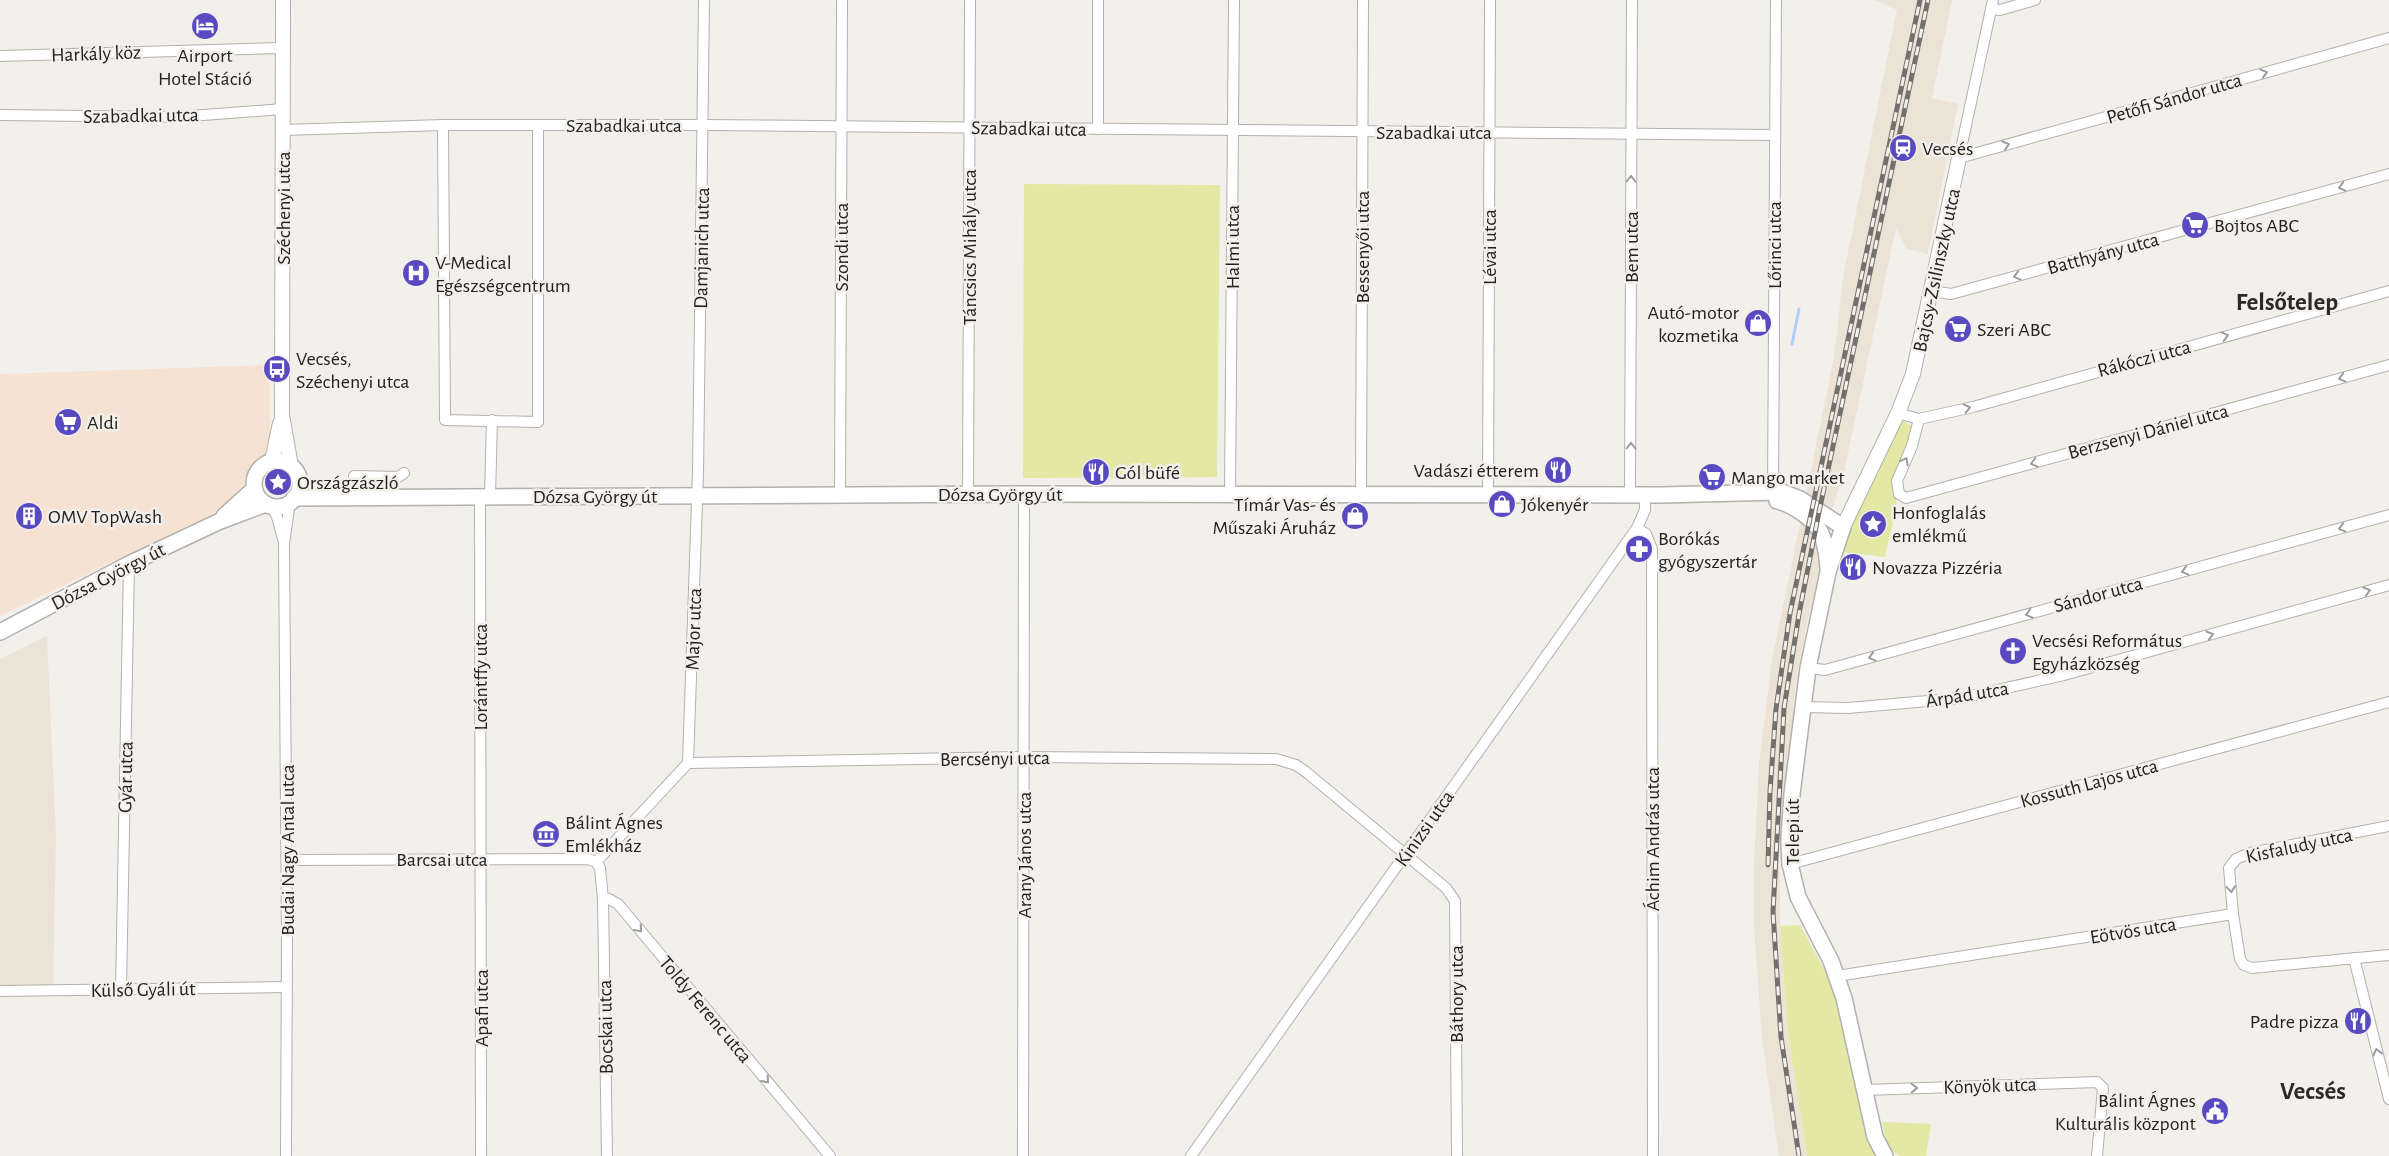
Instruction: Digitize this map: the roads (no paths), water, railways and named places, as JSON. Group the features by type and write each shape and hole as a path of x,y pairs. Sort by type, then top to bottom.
{"main road":[{"path":"279,461 295,472 299,487 292,500 278,506 269,505 257,495 254,489 256,474 265,464 279,461"},
{"name":"Dózsa György út","path":"295,472 349,497"},
{"name":"Dózsa György út","path":"218,522 254,489"},
{"name":"Dózsa György út","path":"292,500 349,497 697,495 1638,495 1736,494 1773,491 1800,499 1843,527"},
{"name":"Dózsa György út","path":"1736,494 1784,502 1804,515 1820,530"},
{"name":"Dózsa György út","path":"0,632 130,564 218,522 269,505"},
{"path":"1828,572 1824,540 1820,530 1834,530 1843,527"},
{"name":"Telepi út","path":"1843,527 1828,572 1808,668 1792,794 1789,838 1790,864 1793,881 1804,911 1837,976 1875,1136 1885,1156"}],"street":[{"name":"Széchenyi utca","path":"272,461 282,415 283,0"},
{"name":"Damjanich utca","path":"697,495 704,0"},
{"name":"Szondi utca","path":"840,495 842,0"},
{"name":"Táncsics Mihály utca","path":"968,494 970,0"},
{"path":"1098,0 1098,129"},
{"name":"Halmi utca","path":"1230,494 1234,0"},
{"name":"Bessenyői utca","path":"1361,495 1363,0"},
{"name":"Lévai utca","path":"1488,495 1490,0"},
{"name":"Bem utca","path":"1632,0 1631,134 1638,495"},
{"name":"Lőrinci utca","path":"1773,491 1776,0"},
{"path":"1992,5 2000,10 2035,0"},
{"name":"Bajcsy-Zsilinszky utca","path":"1843,527 1898,413 1913,374 1992,5"},
{"name":"Petőfi Sándor utca","path":"1959,158 2389,38"},
{"name":"Harkály köz","path":"0,56 282,48"},
{"name":"Szabadkai utca","path":"0,116 177,117 283,109"},
{"name":"Szabadkai utca","path":"283,130 443,125 702,125 1775,135"},
{"path":"443,125 445,420 538,422 538,125"},
{"name":"Batthyány utca","path":"1932,291 1951,294 2389,174"},
{"name":"Rákóczi utca","path":"1898,413 1920,419 1973,407 2389,291"},
{"name":"Berzsenyi Dániel utca","path":"1920,419 1912,446 1897,481 1899,494 1906,498 2389,365"},
{"name":"Széchenyi utca","path":"282,415 295,472"},
{"name":"Lorántffy utca","path":"480,859 485,496 492,420"},
{"path":"349,497 354,476 398,477 404,473"},
{"name":"Arany János utca","path":"1023,1156 1024,494"},
{"name":"Major utca","path":"688,762 697,495"},
{"name":"Kinizsi utca","path":"1191,1156 1637,528 1645,510 1638,495"},
{"name":"Budai Nagy Antal utca","path":"286,1156 287,860 284,544 292,500"},
{"name":"Budai Nagy Antal utca","path":"269,505 277,517 284,544"},
{"name":"Sándor utca","path":"1808,668 1825,670 2389,515"},
{"name":"Áchim András utca","path":"1637,528 1646,534 1652,549 1653,1156"},
{"name":"Gyár utca","path":"121,990 130,564"},
{"name":"Árpád utca","path":"1802,707 1848,708 1962,698 2102,665 2389,585"},
{"name":"Kossuth Lajos utca","path":"1790,864 2389,702"},
{"name":"Bercsényi utca","path":"688,762 1025,756 1276,759 1287,762 1306,772 1405,854"},
{"path":"603,899 600,868 596,862 688,762"},
{"name":"Kisfaludy utca","path":"2233,914 2229,868 2236,859 2250,853 2389,826"},
{"name":"Báthory utca","path":"1405,854 1446,888 1451,894 1456,909 1457,1156"},
{"name":"Apafi utca","path":"480,859 482,1156"},
{"name":"Barcsai utca","path":"287,860 588,859 596,862"},
{"name":"Bocskai utca","path":"603,899 606,1156"},
{"name":"Toldy Ferenc utca","path":"603,899 609,899 618,904 830,1156"},
{"path":"2233,914 2240,959 2244,965 2252,968 2389,955"},
{"name":"Eötvös utca","path":"1837,976 2233,914"},
{"path":"2354,958 2389,1100"},
{"name":"Külső Gyáli út","path":"0,990 287,987"},
{"name":"Könyök utca","path":"1865,1090 2097,1082 2103,1088 2097,1156"}],"waterway":[{"path":"1792,344 1799,309"}],"railway":[{"path":"1768,865 1770,791 1776,709 1790,613 1920,0"},
{"path":"1799,1156 1781,1037 1773,912 1784,708 1799,614 1819,512 1928,0"}],"place":[{"name":"Airport Hotel Stáció","path":"205,26"},
{"name":"Vecsés","path":"1903,148"},
{"name":"Bojtos ABC","path":"2195,225"},
{"name":"V-Medical Egészségcentrum","path":"416,273"},
{"name":"Autó-motor kozmetika","path":"1758,323"},
{"name":"Szeri ABC","path":"1958,329"},
{"name":"Vecsés, Széchenyi utca","path":"277,369"},
{"name":"Aldi","path":"68,422"},
{"name":"Vadászi étterem","path":"1558,470"},
{"name":"Gól büfé","path":"1096,472"},
{"name":"Mango market","path":"1712,477"},
{"name":"Országzászló","path":"278,482"},
{"name":"Jókenyér","path":"1502,504"},
{"name":"OMV TopWash","path":"29,516"},
{"name":"Tímár Vas- és Műszaki Áruház","path":"1355,516"},
{"name":"Honfoglalás emlékmű","path":"1873,524"},
{"name":"Borókás gyógyszertár","path":"1639,549"},
{"name":"Novazza Pizzéria","path":"1853,567"},
{"name":"Vecsési Református Egyházközség","path":"2013,651"},
{"name":"Bálint Ágnes Emlékház","path":"546,834"},
{"name":"Padre pizza","path":"2358,1021"},
{"name":"Bálint Ágnes Kulturális központ","path":"2215,1111"}],"district":[{"name":"Felsőtelep","path":"2287,301"},
{"name":"Vecsés","path":"2313,1090"}]}
